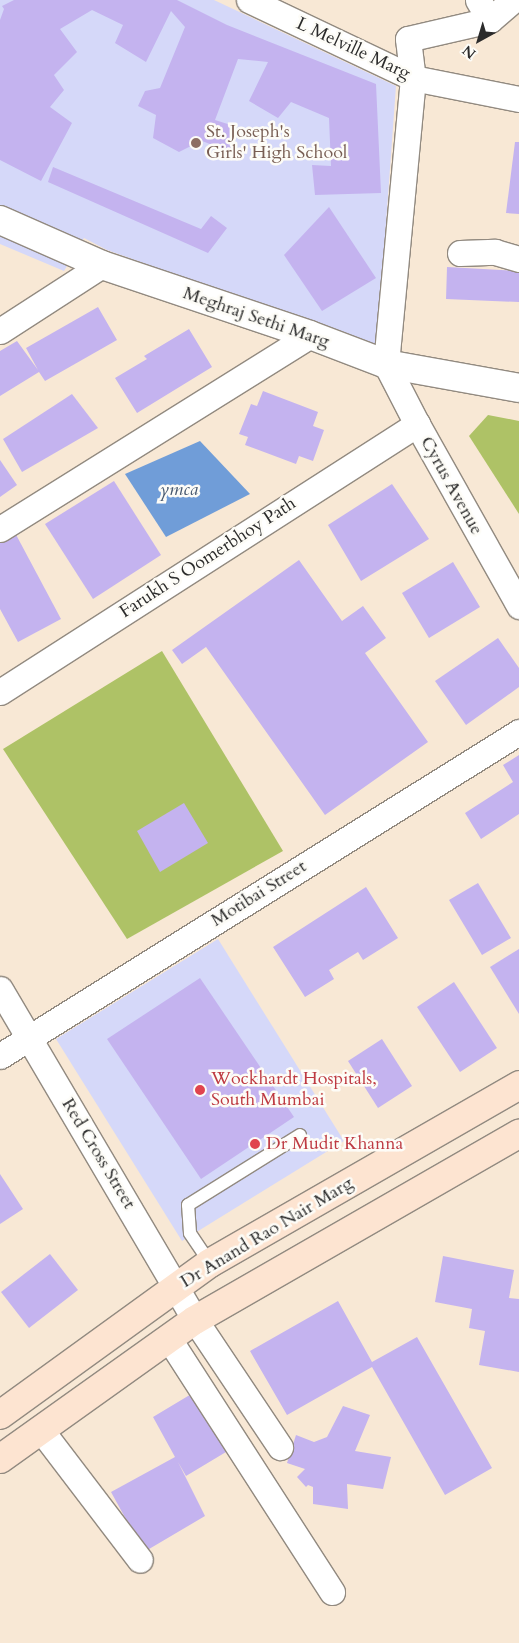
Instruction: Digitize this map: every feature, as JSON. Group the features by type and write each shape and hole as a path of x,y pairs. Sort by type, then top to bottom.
{"main road":[{"name":"Dr Anand Rao Nair Marg","path":"0,1415 210,1263 519,1085"},
{"path":"0,1459 195,1320 519,1134"}],"street":[{"name":"L Melville Marg","path":"249,0 413,78 519,100"},
{"path":"386,364 413,78 408,40 513,0"},
{"name":"Meghraj Sethi Marg","path":"0,220 102,265 310,335 386,364 519,388"},
{"path":"460,253 495,252 519,259"},
{"path":"0,331 102,265"},
{"path":"0,529 310,335"},
{"name":"Cyrus Avenue","path":"386,364 416,424 519,606"},
{"name":"Farukh S Oomerbhoy Path","path":"0,692 416,424"},
{"name":"Motibai Street","path":"0,1056 29,1036 519,732"},
{"name":"Red Cross Street","path":"0,989 195,1320 280,1447"},
{"path":"169,1339 332,1592"},
{"path":"40,1430 140,1560"}],"lane":[{"path":"210,1263 190,1234 188,1205 300,1136"}],"shaded area":[{"name":"St. Joseph's Girls' High School","path":"0,0 214,0 396,86 377,347 107,250 84,238 64,271 0,244"},
{"name":"Wockhardt Hospitals, South Mumbai","path":"218,939 344,1141 182,1241 56,1039"}],"green space":[{"path":"488,415 519,421 519,514 469,436"},
{"path":"162,651 283,851 127,939 3,749"}],"water":[{"name":"ymca","path":"200,441 250,494 166,537 125,474"}],"building":[{"path":"14,0 177,0 227,25 376,84 381,193 315,195 312,165 331,166 329,118 291,102 278,118 249,101 268,62 238,59 215,120 234,126 233,153 197,139 191,146 179,152 153,138 156,115 138,106 145,91 160,88 185,27 171,11 146,62 115,43 123,25 92,10 60,29 77,52 54,75 64,90 50,107 72,123 41,181 0,160 0,20 4,9 2,6"},
{"path":"515,142 519,142 519,214 506,213"},
{"path":"53,167 201,229 211,216 227,228 208,253 48,182"},
{"path":"329,207 376,278 322,311 284,255"},
{"path":"447,267 519,271 519,302 446,299"},
{"path":"98,307 117,340 45,381 39,372 0,396 0,351 17,341 38,370 26,348"},
{"path":"189,329 212,367 137,413 115,378 147,359 144,356"},
{"path":"263,391 318,412 313,426 324,430 313,461 299,456 296,464 245,445 248,437 239,434 251,404 257,406"},
{"path":"72,394 98,428 22,472 3,439"},
{"path":"0,460 17,485 0,497"},
{"path":"114,481 161,555 93,599 45,524"},
{"path":"392,484 429,539 361,581 328,525"},
{"path":"13,529 61,619 18,642 0,609 0,539"},
{"path":"299,560 342,621 363,606 386,638 365,653 428,742 325,815 206,647 182,664 172,650"},
{"path":"453,562 480,607 429,638 402,593"},
{"path":"498,638 519,668 519,687 466,725 435,681"},
{"path":"519,755 519,814 481,839 465,813 513,782 503,765"},
{"path":"184,803 208,843 160,872 137,831"},
{"path":"478,883 511,938 482,955 449,900"},
{"path":"366,887 398,938 363,960 358,952 329,970 334,979 305,997 273,947"},
{"path":"519,949 519,1014 490,967"},
{"path":"200,978 294,1117 201,1179 107,1039"},
{"path":"454,982 497,1048 460,1072 417,1007"},
{"path":"382,1039 412,1086 378,1108 348,1061"},
{"path":"0,1174 23,1209 0,1224"},
{"path":"50,1254 78,1290 29,1328 1,1292"},
{"path":"443,1256 514,1270 509,1298 519,1299 519,1372 479,1365 485,1331 469,1328 472,1309 435,1302"},
{"path":"338,1301 372,1362 417,1337 492,1468 445,1495 372,1367 287,1415 250,1351"},
{"path":"193,1393 226,1452 186,1476 178,1462 205,1516 144,1552 111,1492 175,1457 153,1417"},
{"path":"343,1406 370,1415 355,1451 391,1457 383,1489 347,1484 348,1509 313,1504 313,1487 308,1485 306,1487 297,1477 305,1469 287,1463 296,1435 314,1442 327,1437"}],"place":[{"name":"St. Joseph's Girls' High School","path":"196,143"},
{"name":"Wockhardt Hospitals, South Mumbai","path":"200,1090"},
{"name":"Dr Mudit Khanna","path":"255,1144"}]}
